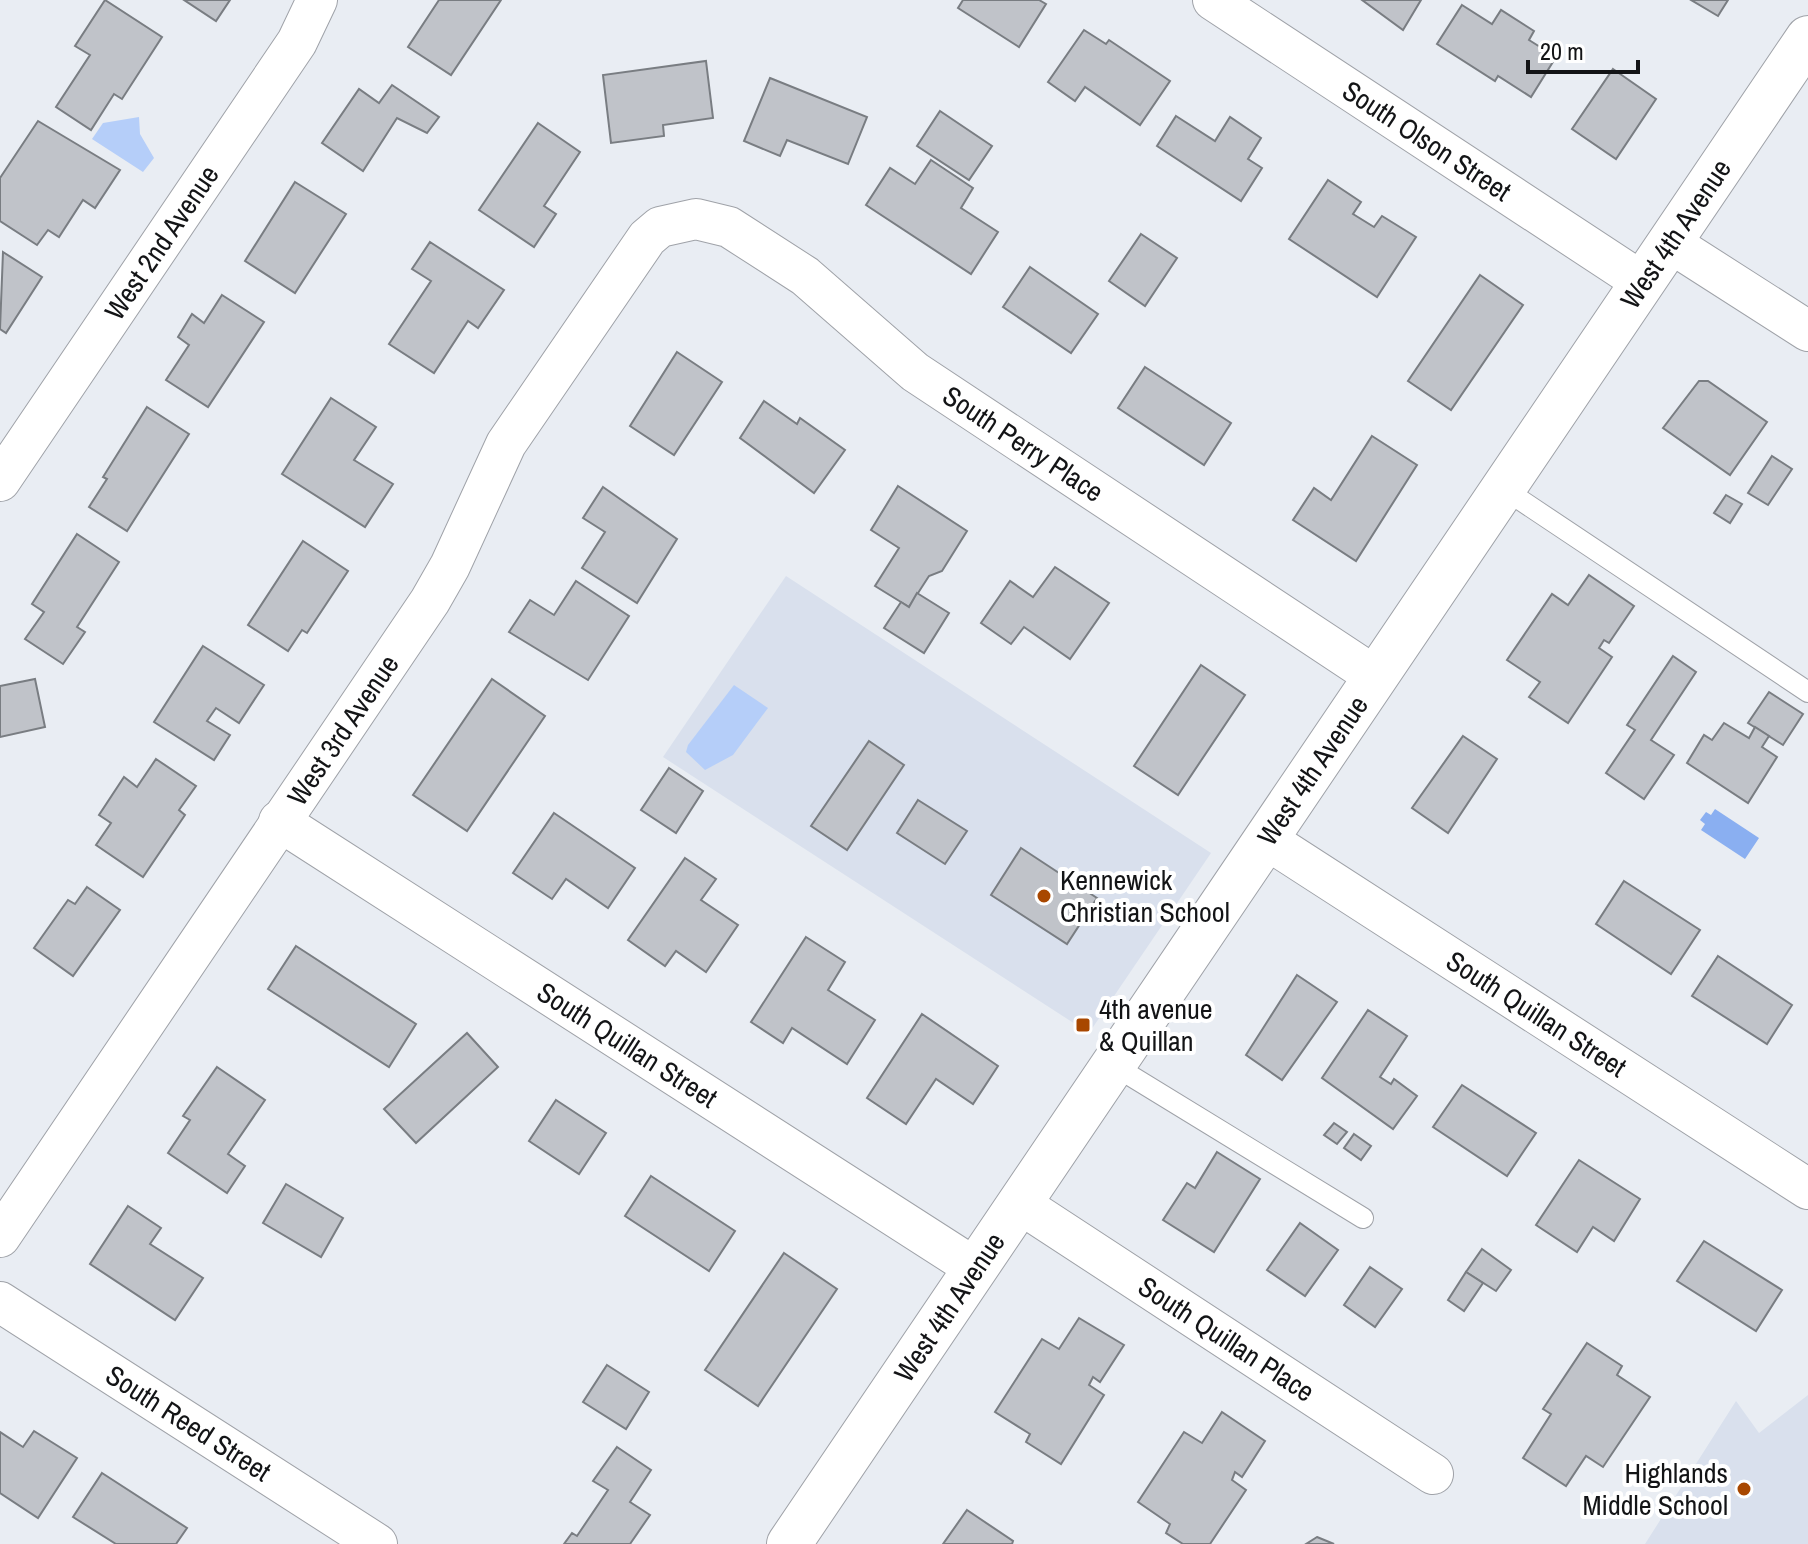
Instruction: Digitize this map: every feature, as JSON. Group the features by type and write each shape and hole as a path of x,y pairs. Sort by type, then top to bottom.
{"street":[{"name":"West 2nd Avenue","path":"0,481 297,42 317,0"},
{"name":"South Olson Street","path":"1213,0 1642,282"},
{"name":"West 4th Avenue","path":"789,1544 1808,38"},
{"name":"South Perry Place","path":"673,223 696,219 714,221 792,268 915,372 1376,677"},
{"name":"West 3rd Avenue","path":"0,1237 430,601 450,566 506,444 647,238 660,227 673,223"},
{"path":"1669,242 1808,331"},
{"name":"South Quillan Street","path":"279,821 975,1268"},
{"name":"South Quillan Street","path":"1266,839 1808,1189"},
{"name":"South Quillan Place","path":"1019,1203 1433,1474"},
{"name":"South Reed Street","path":"0,1302 377,1544"}],"lane":[{"path":"1504,489 1808,692"},
{"path":"1113,1065 1363,1218"}],"shaded area":[{"path":"139,117 140,134 154,158 143,172 92,139 103,123"},
{"path":"786,576 1211,853 1089,1033 663,757"},
{"path":"734,685 768,708 733,755 705,770 686,752 688,745"},
{"path":"1715,809 1759,838 1745,859 1701,830 1705,824 1700,820 1706,812 1711,815"},
{"name":"Highlands Middle School","path":"1808,1395 1808,1544 1645,1544 1736,1401 1759,1433"}],"building":[{"path":"105,0 162,37 122,99 114,94 91,130 56,107 90,55 75,46"},
{"path":"184,0 230,0 216,21"},
{"path":"439,0 501,0 451,75 408,47"},
{"path":"963,0 1039,0 1046,4 1019,47 958,8"},
{"path":"1362,0 1421,0 1403,30"},
{"path":"1691,0 1728,0 1718,16"},
{"path":"1462,5 1492,24 1501,10 1534,31 1529,40 1556,57 1531,97 1498,76 1495,81 1437,44"},
{"path":"1084,30 1106,44 1109,40 1170,81 1140,125 1085,87 1075,101 1048,82"},
{"path":"706,61 713,118 663,125 664,136 611,143 603,75"},
{"path":"1613,69 1656,99 1616,159 1572,129"},
{"path":"770,78 867,117 848,164 787,140 780,156 744,141"},
{"path":"392,85 439,117 427,133 397,118 363,171 322,143 359,89 379,103"},
{"path":"940,111 992,146 969,180 917,146"},
{"path":"1176,116 1215,141 1230,117 1261,138 1248,159 1262,168 1241,201 1157,146"},
{"path":"38,121 120,170 95,208 83,200 59,237 48,230 37,245 0,221 0,178"},
{"path":"538,123 580,152 544,206 556,214 534,247 479,210"},
{"path":"931,160 973,188 961,208 998,232 971,274 866,205 890,168 915,184"},
{"path":"1328,180 1361,202 1353,214 1374,227 1382,216 1416,237 1377,297 1289,239"},
{"path":"295,182 346,214 295,293 245,261"},
{"path":"1141,234 1177,258 1145,306 1109,281"},
{"path":"430,242 504,290 478,328 468,321 434,373 389,344 431,281 412,269"},
{"path":"3,252 42,277 6,333 0,329"},
{"path":"1030,267 1098,314 1071,353 1003,307"},
{"path":"1480,275 1523,305 1451,410 1408,381"},
{"path":"222,295 264,322 208,407 166,380 189,345 178,337 192,314 204,323"},
{"path":"677,352 722,382 674,455 630,426"},
{"path":"1145,367 1231,423 1204,465 1118,408"},
{"path":"1699,381 1708,381 1767,422 1730,475 1663,428"},
{"path":"331,398 376,427 354,460 393,484 365,527 282,474"},
{"path":"764,401 797,424 800,418 845,450 814,493 740,438"},
{"path":"147,407 189,434 127,531 89,507 107,479 103,477"},
{"path":"1372,436 1417,465 1356,561 1293,520 1314,488 1331,500"},
{"path":"1772,456 1792,469 1768,505 1748,493"},
{"path":"898,486 967,531 942,571 929,576 909,607 875,586 899,548 871,530"},
{"path":"603,487 677,539 637,603 582,568 605,532 583,518"},
{"path":"1726,495 1742,504 1730,523 1714,513"},
{"path":"77,534 119,562 77,627 85,632 63,664 25,639 44,612 32,604"},
{"path":"303,541 348,571 307,633 302,630 288,651 248,625"},
{"path":"1055,567 1109,603 1070,659 1024,627 1011,644 981,623 1010,581 1033,597"},
{"path":"1589,575 1634,606 1609,643 1604,640 1599,648 1612,657 1568,723 1529,697 1540,682 1507,660 1552,594 1568,605"},
{"path":"576,581 629,616 588,680 509,632 530,600 554,615"},
{"path":"917,593 949,613 924,653 884,628 901,602 909,607"},
{"path":"203,646 264,685 239,723 216,708 207,721 230,735 214,760 154,722"},
{"path":"1673,656 1696,672 1651,740 1674,755 1644,799 1606,773 1635,730 1627,725"},
{"path":"1201,665 1245,695 1178,795 1134,766"},
{"path":"35,679 45,727 0,737 0,686"},
{"path":"492,679 545,716 467,831 413,795"},
{"path":"1769,692 1803,714 1783,745 1748,723"},
{"path":"1724,723 1749,738 1755,727 1769,736 1762,747 1777,757 1748,803 1687,763 1704,735 1712,740"},
{"path":"1463,736 1497,759 1448,833 1412,808"},
{"path":"869,741 904,765 847,850 811,826"},
{"path":"156,759 196,786 179,810 185,815 143,877 96,845 111,823 99,815 124,777 137,787"},
{"path":"669,768 703,791 676,833 641,810"},
{"path":"918,800 967,831 945,864 897,833"},
{"path":"554,813 635,868 608,908 566,879 552,899 513,873"},
{"name":"Kennewick Christian School","path":"1021,848 1097,898 1067,944 991,895"},
{"path":"685,858 716,879 701,900 738,925 706,972 676,951 665,966 628,940"},
{"path":"1624,881 1700,930 1671,974 1596,924"},
{"path":"87,887 120,910 73,976 34,948 68,900 75,904"},
{"path":"806,937 845,962 828,990 875,1020 847,1064 792,1028 783,1043 751,1022"},
{"path":"296,946 416,1024 389,1067 268,989"},
{"path":"1718,956 1792,1005 1767,1044 1692,996"},
{"path":"1297,975 1337,1002 1282,1080 1246,1055"},
{"path":"1368,1010 1407,1036 1380,1077 1391,1084 1394,1079 1417,1096 1393,1129 1322,1078"},
{"path":"922,1014 998,1066 973,1104 936,1079 906,1124 867,1098"},
{"path":"467,1033 498,1067 416,1143 384,1109"},
{"path":"217,1067 265,1100 228,1154 245,1166 227,1193 168,1153 190,1120 183,1116"},
{"path":"1462,1085 1536,1133 1507,1176 1433,1127"},
{"path":"556,1100 606,1133 579,1174 529,1141"},
{"path":"1334,1123 1347,1132 1337,1144 1324,1135"},
{"path":"1354,1134 1371,1146 1361,1160 1344,1148"},
{"path":"1217,1152 1260,1179 1214,1252 1163,1220 1187,1183 1195,1188"},
{"path":"1579,1160 1640,1199 1614,1241 1593,1227 1577,1252 1536,1225"},
{"path":"651,1176 735,1231 709,1271 625,1216"},
{"path":"286,1184 343,1218 321,1257 263,1223"},
{"path":"128,1206 161,1228 150,1244 203,1278 175,1320 90,1264"},
{"path":"1300,1223 1338,1250 1305,1296 1267,1270"},
{"path":"1704,1241 1782,1290 1756,1331 1677,1281"},
{"path":"1482,1249 1511,1270 1496,1291 1466,1272"},
{"path":"784,1253 837,1289 758,1406 705,1370"},
{"path":"1370,1267 1402,1289 1375,1327 1344,1305"},
{"path":"1466,1272 1483,1283 1464,1311 1448,1300"},
{"path":"1079,1318 1124,1345 1100,1382 1093,1377 1089,1385 1104,1395 1061,1464 1026,1442 1030,1434 995,1412 1042,1339 1059,1349"},
{"path":"1587,1343 1622,1366 1617,1375 1650,1397 1603,1467 1586,1456 1566,1486 1523,1458 1551,1414 1543,1409"},
{"path":"607,1365 649,1392 626,1429 583,1402"},
{"path":"1222,1412 1265,1441 1242,1477 1235,1472 1232,1480 1246,1490 1210,1544 1183,1544 1166,1533 1170,1524 1138,1502 1184,1432 1202,1443"},
{"path":"34,1431 77,1458 38,1518 0,1493 0,1432 23,1447"},
{"path":"617,1447 651,1470 630,1502 650,1515 630,1544 564,1544 572,1533 577,1536 608,1490 593,1481"},
{"path":"102,1473 187,1528 176,1544 116,1544 73,1517"},
{"path":"967,1510 1013,1541 1012,1544 943,1544"},
{"path":"1317,1537 1334,1544 1306,1544"}],"place":[{"name":"Kennewick Christian School","path":"1044,896"},
{"name":"4th avenue & Quillan","path":"1083,1025"},
{"name":"Highlands Middle School","path":"1744,1489"}]}
